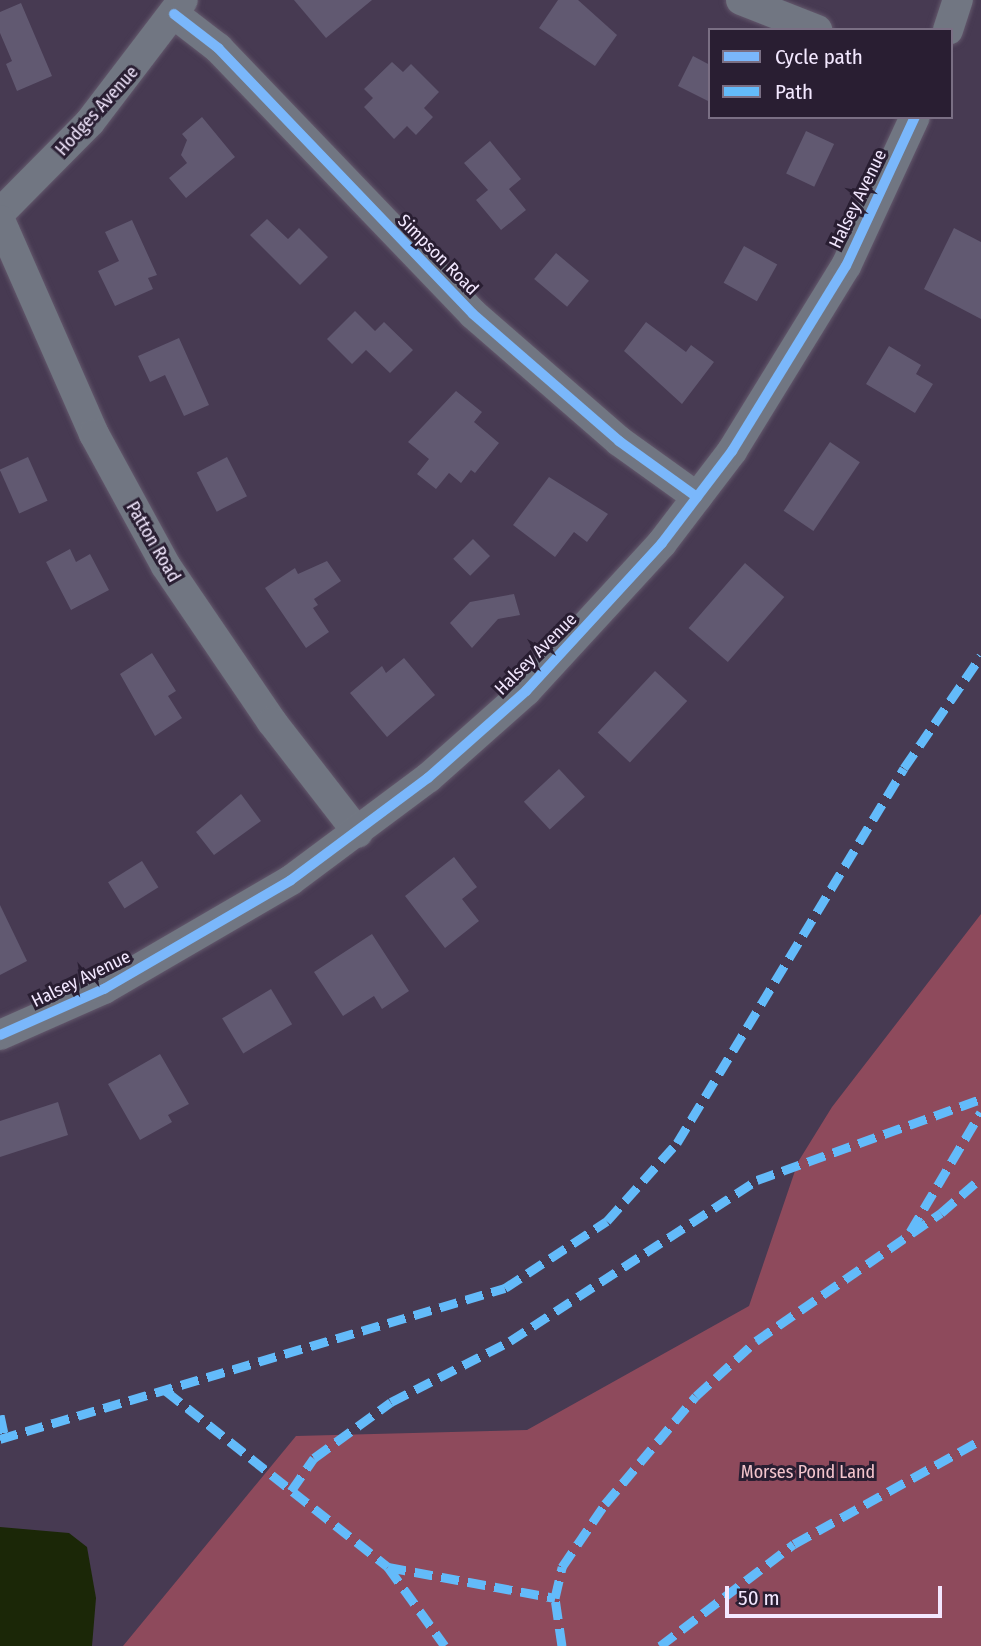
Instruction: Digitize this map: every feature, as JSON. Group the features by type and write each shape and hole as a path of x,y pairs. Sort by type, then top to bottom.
{"street":[{"path":"741,0 812,28"},
{"path":"949,28 958,0"},
{"name":"Hodges Avenue","path":"0,213 90,122 179,7"},
{"name":"Simpson Road","path":"179,7 473,314 619,441 697,498"},
{"name":"Halsey Avenue","path":"0,1035 186,944 358,833 526,691 697,498 818,314 914,119"},
{"name":"Patton Road","path":"0,220 88,422 166,566 272,722 358,833"}],"green space":[{"name":"Morses Pond Land","path":"981,914 981,1646 123,1646 296,1436 527,1430 749,1306 798,1162 832,1107"}],"shaded area":[{"path":"0,1527 69,1533 87,1547 96,1598 92,1646 0,1646"}],"building":[{"path":"294,0 372,0 326,38"},
{"path":"558,0 578,0 617,35 595,66 539,28"},
{"path":"21,3 52,76 17,91 6,64 12,61 0,33 0,12"},
{"path":"693,56 708,64 708,101 678,86"},
{"path":"392,62 403,72 411,64 439,92 424,108 433,117 416,135 407,126 394,139 364,107 373,98 364,89"},
{"path":"202,117 235,157 186,198 169,178 187,163 181,155 187,140 182,134"},
{"path":"806,131 834,144 814,187 786,174"},
{"path":"490,141 521,179 509,189 526,210 501,230 476,200 488,190 464,163"},
{"path":"267,219 288,239 299,228 328,257 300,285 250,235"},
{"path":"132,220 157,275 148,278 153,289 115,306 98,271 119,261 105,232"},
{"path":"954,228 981,242 981,319 924,289"},
{"path":"744,246 777,264 757,301 724,283"},
{"path":"556,253 589,281 567,307 534,279"},
{"path":"355,311 375,331 384,322 413,350 390,373 366,350 352,364 327,339"},
{"path":"646,322 686,352 691,345 714,362 682,404 624,351"},
{"path":"179,338 209,405 184,416 165,375 150,382 138,356"},
{"path":"889,346 921,365 916,374 933,384 915,413 866,384"},
{"path":"456,391 482,412 474,422 499,443 475,473 471,470 461,483 449,473 436,489 417,474 429,459 408,442"},
{"path":"830,442 860,462 813,531 784,511"},
{"path":"28,457 48,501 19,513 0,469"},
{"path":"227,457 247,496 217,512 197,472"},
{"path":"549,477 608,514 587,542 574,532 555,557 513,525"},
{"path":"473,539 490,556 470,576 453,559"},
{"path":"70,549 76,562 90,554 109,590 71,610 46,562"},
{"path":"327,561 341,581 314,599 318,605 313,608 329,632 306,648 265,588 295,568 298,574"},
{"path":"745,563 784,597 728,662 689,628"},
{"path":"514,594 520,615 498,619 472,648 450,623 470,602"},
{"path":"152,653 176,691 168,696 182,718 155,736 120,674"},
{"path":"404,658 435,695 387,737 350,693 382,666 386,673"},
{"path":"655,671 687,701 630,762 598,732"},
{"path":"559,769 585,797 550,830 524,802"},
{"path":"241,794 261,821 214,855 196,832"},
{"path":"454,857 477,887 462,899 479,921 445,948 405,896"},
{"path":"142,861 158,887 125,908 108,882"},
{"path":"0,905 27,961 0,975"},
{"path":"372,934 409,991 382,1009 374,996 343,1016 314,972"},
{"path":"271,989 292,1024 243,1054 222,1018"},
{"path":"160,1054 189,1104 168,1115 172,1122 140,1140 108,1084"},
{"path":"58,1102 68,1135 0,1157 0,1121"}],"marked path":[{"path":"0,1439 505,1288 607,1221 677,1143 904,768 981,656"},
{"path":"291,1491 314,1458 391,1402 510,1341 757,1180 981,1099"},
{"path":"910,1232 981,1112"},
{"path":"562,1646 555,1598 562,1567 605,1504 696,1396 756,1341 941,1213 981,1178"},
{"path":"166,1391 388,1567 555,1598"},
{"path":"0,1415 5,1438"},
{"path":"660,1646 794,1544 981,1440"},
{"path":"388,1567 445,1646"}],"cycle path":[{"path":"174,14 218,48 473,314 619,441 697,497"},
{"path":"0,1035 104,989 291,880 428,778 526,691 662,543 732,451 846,266 914,119"}]}
